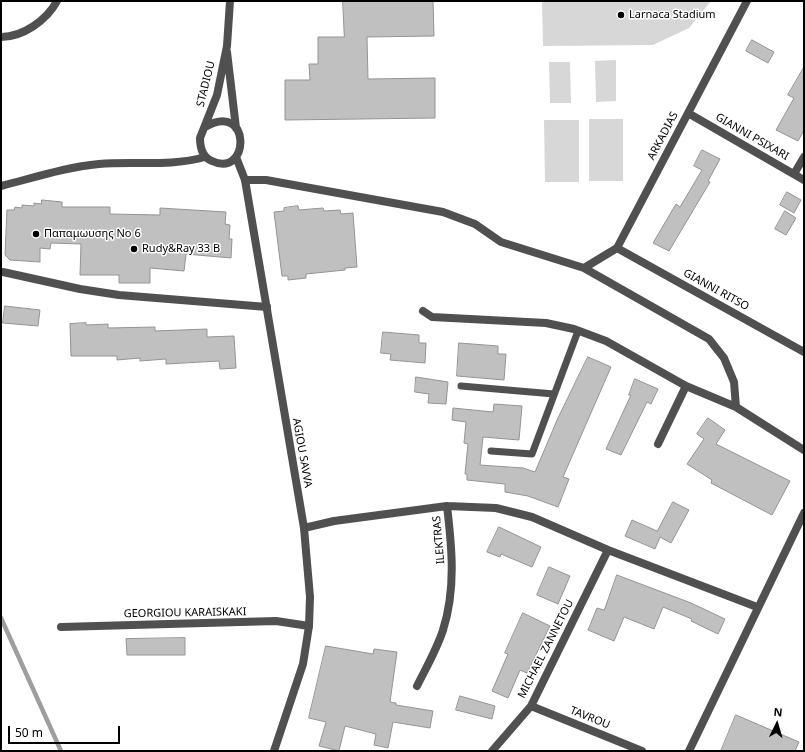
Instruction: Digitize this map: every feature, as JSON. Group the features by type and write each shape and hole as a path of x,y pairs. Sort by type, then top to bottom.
{"street":[{"path":"1,38 33,27 53,8 57,1"},
{"name":"STADIOU","path":"205,127 217,96 227,46 230,1"},
{"name":"ARKADIAS","path":"617,248 747,1"},
{"name":"STADIOU","path":"227,46 236,128"},
{"name":"GIANNI PSIXARI","path":"688,112 804,180"},
{"path":"218,121 231,124 236,128 242,140 236,157 230,161 217,163 205,157 200,145 200,138 205,127 218,121"},
{"path":"1,186 56,172 97,164 169,164 186,162 205,157"},
{"name":"AGIOU SAVVA","path":"236,157 245,180 267,307 304,528 310,597 309,626 303,664 274,751"},
{"path":"794,174 804,157"},
{"path":"245,180 266,180 443,212 475,224 501,242 584,268 709,339 724,358 734,382 736,407"},
{"path":"584,268 617,248"},
{"name":"GIANNI RITSO","path":"617,248 804,352"},
{"path":"3,272 80,289 119,295 267,307"},
{"path":"422,311 432,317 546,323 578,331 606,341 686,386 736,407 804,450"},
{"path":"658,444 686,386"},
{"path":"447,506 496,508 532,517 608,550 757,607"},
{"name":"ILEKTRAS","path":"304,528 338,520 447,506 452,561 448,603 443,631 417,686"},
{"path":"689,751 757,607 804,513"},
{"name":"MICHAEL ZANNETOU","path":"492,751 530,706 608,550"},
{"name":"GEORGIOU KARAISKAKI","path":"61,627 276,621 309,626"},
{"name":"TAVROU","path":"530,706 642,751"}],"lane":[{"path":"491,451 532,454 578,331"},
{"path":"461,386 554,394"}],"shaded area":[{"name":"Larnaca Stadium","path":"542,1 711,1 689,28 653,45 543,46"},
{"path":"616,60 616,101 596,102 595,61"},
{"path":"549,62 570,62 571,103 550,103"},
{"path":"589,119 623,119 623,181 589,181"},
{"path":"544,120 579,120 579,182 545,182"}],"building":[{"path":"343,1 433,1 434,36 367,37 368,79 435,78 435,118 285,120 285,80 310,80 309,64 318,64 318,37 344,37"},
{"path":"752,40 774,52 768,63 746,51"},
{"path":"804,67 804,130 798,141 776,130 794,98 788,95"},
{"path":"702,150 720,159 708,181 710,182 669,251 653,243 676,204 680,207 702,170 694,166"},
{"path":"787,192 801,200 794,213 780,205"},
{"path":"42,200 62,202 62,207 110,207 110,214 160,215 160,208 226,212 225,224 230,225 229,239 232,239 231,258 186,254 184,271 150,268 150,283 119,283 119,275 80,275 81,244 51,243 50,249 40,248 40,262 10,260 5,255 7,210 14,210 15,207 22,208 22,205 34,206 34,203 41,204"},
{"path":"298,206 299,210 323,208 324,211 340,210 341,214 353,213 357,267 345,268 345,270 306,274 306,278 288,280 288,276 282,276 274,212 284,211 284,208"},
{"path":"785,211 796,218 786,235 775,229"},
{"path":"5,306 40,310 38,326 3,323"},
{"path":"86,323 86,325 108,324 108,328 155,327 155,331 207,329 207,337 234,336 236,368 220,369 219,361 166,364 166,359 140,361 140,358 117,360 117,356 71,356 70,324"},
{"path":"383,332 419,335 419,343 426,343 425,363 390,360 391,354 381,353"},
{"path":"459,343 498,346 498,354 506,354 504,380 457,376"},
{"path":"588,357 611,367 563,477 569,479 558,507 528,496 505,492 505,484 467,480 467,474 465,474 468,444 464,443 466,422 452,420 453,408 493,412 494,404 522,406 519,440 483,437 480,465 523,468 535,472 558,418"},
{"path":"416,377 448,382 446,404 428,403 429,394 415,392"},
{"path":"635,379 658,389 651,404 647,402 621,455 606,449 631,395 629,395"},
{"path":"708,418 725,430 716,444 790,481 772,515 711,483 712,480 687,464 704,439 697,434"},
{"path":"673,502 689,510 671,543 660,537 655,549 625,536 632,520 657,531"},
{"path":"499,527 541,547 532,567 501,554 500,557 487,552"},
{"path":"549,567 570,576 558,604 537,595"},
{"path":"617,575 691,603 725,619 718,634 691,621 692,619 663,607 654,629 624,617 614,641 588,630 597,608 604,610"},
{"path":"523,613 550,626 527,673 520,670 508,698 492,691 508,654 505,653"},
{"path":"185,638 185,655 127,655 126,639"},
{"path":"326,646 373,654 374,649 397,652 390,702 396,703 396,705 433,711 430,728 393,722 388,748 374,745 376,734 345,726 339,751 319,746 326,722 309,718"},
{"path":"460,696 495,706 492,719 456,710"},
{"path":"736,715 799,742 795,751 721,751"}],"waterway":[{"path":"1,618 61,751"}],"place":[{"name":"Larnaca Stadium","path":"621,15"},
{"name":"Παπαμωυσης No 6","path":"36,234"},
{"name":"Rudy&Ray 33 B","path":"134,249"}]}
